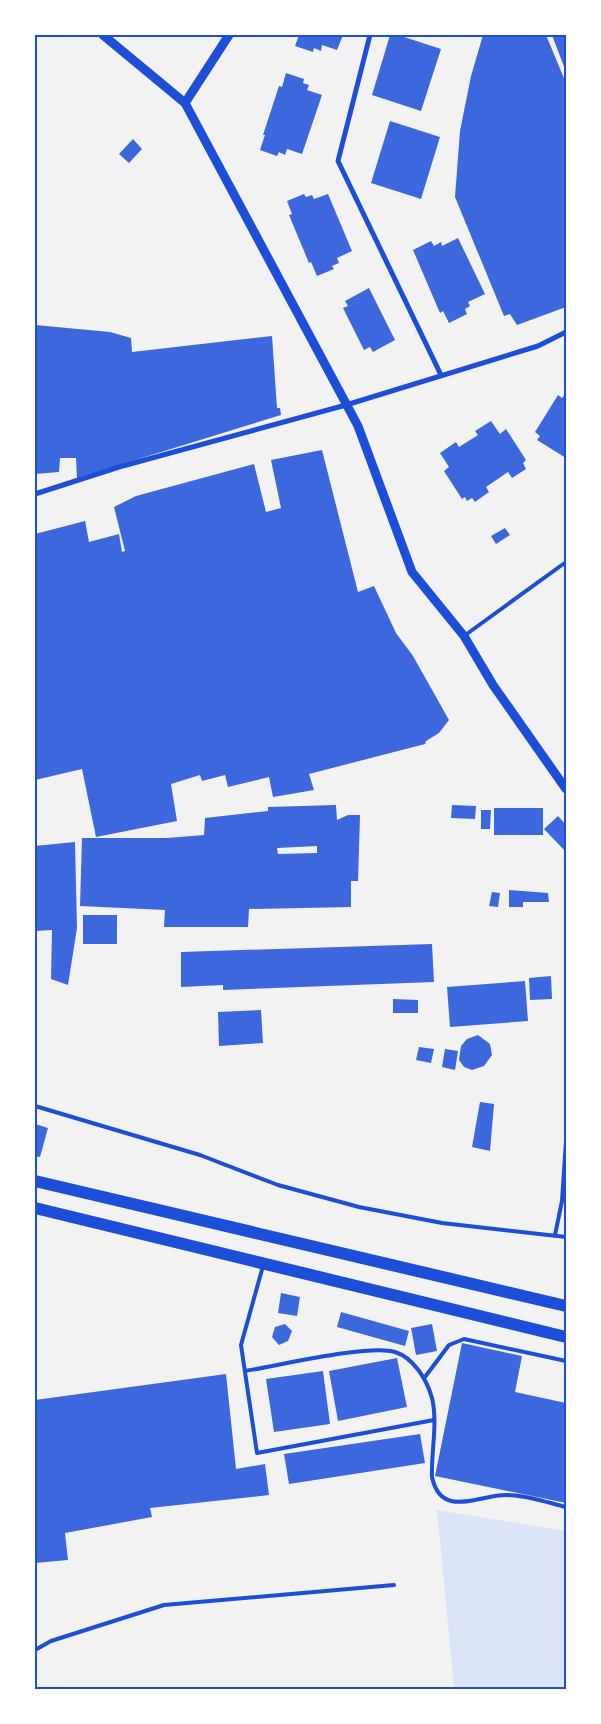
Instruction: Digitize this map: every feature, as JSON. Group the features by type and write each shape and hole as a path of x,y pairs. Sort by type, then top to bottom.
{"main road":[{"path":"35,1181 566,1306"},
{"path":"35,1208 566,1337"}],"street":[{"path":"103,35 185,103 358,426 412,572 464,636 493,686 566,789"},
{"path":"185,103 229,35"},
{"path":"370,35 338,162 441,376"},
{"path":"35,494 119,467 346,405 538,346 566,332"}],"lane":[{"path":"464,636 566,562"},
{"path":"35,1106 200,1155 278,1185 359,1208 442,1223 566,1237"},
{"path":"555,1235 562,1201 566,1141"},
{"path":"263,1264 241,1345 257,1453 434,1420"},
{"path":"425,1377 449,1345 464,1339 566,1361"},
{"path":"245,1371 369,1350 388,1350 405,1357 425,1377 432,1399 434,1420 432,1477 434,1489 443,1497 461,1503 494,1496 513,1496 566,1507"},
{"path":"35,1650 51,1641 164,1605 394,1585"}],"shaded area":[{"path":"437,1510 566,1531 566,1689 441,1689 454,1688"}],"building":[{"path":"299,35 343,35 337,50 322,45 321,51 314,48 313,52 295,46"},
{"path":"390,35 398,35 441,49 421,111 372,95"},
{"path":"483,35 546,35 566,83 566,307 517,325 510,314 504,316 455,197 460,131 471,76"},
{"path":"552,35 566,35 566,72"},
{"path":"286,73 304,79 303,83 309,85 307,90 322,95 302,154 287,149 285,155 279,152 277,156 260,150 279,86 282,87"},
{"path":"390,121 440,137 421,199 371,183"},
{"path":"133,139 142,149 129,163 119,154"},
{"path":"304,194 306,197 312,195 314,199 328,194 352,251 337,258 339,263 332,266 334,269 317,276 311,262 309,263 289,215 292,214 287,201"},
{"path":"458,238 485,294 468,302 470,306 465,309 467,314 449,323 443,311 440,313 413,250 431,241 434,246 441,242 442,246"},
{"path":"369,288 395,340 373,352 370,347 364,350 343,308 348,306 345,301"},
{"path":"35,325 110,332 131,338 132,352 272,336 277,408 280,408 281,415 77,478 76,458 60,458 59,472 35,474"},
{"path":"566,393 566,458 537,440 540,436 535,432 558,395 562,398"},
{"path":"491,421 500,434 506,429 526,460 523,463 526,469 512,478 508,472 486,487 489,492 475,502 472,498 467,501 465,497 462,499 444,471 449,467 440,453 456,442 459,447 478,435 475,431"},
{"path":"322,450 358,592 374,586 396,633 413,656 449,720 439,733 426,741 425,744 309,774 314,790 273,797 269,777 228,787 225,775 202,781 200,775 171,784 177,821 96,837 82,769 35,780 35,534 85,521 89,542 119,534 122,552 125,551 114,507 136,496 254,464 266,512 281,508 271,460"},
{"path":"505,528 510,535 496,544 491,536"},
{"path":"336,805 337,820 348,815 360,815 358,881 351,881 351,907 249,909 248,927 164,927 165,910 80,906 82,838 167,838 204,835 205,818 268,811 268,807","holes":["317,846 317,853 278,854 277,848"]},
{"path":"452,805 476,806 475,819 451,818"},
{"path":"494,808 543,808 543,835 494,835"},
{"path":"481,810 491,810 490,829 481,829"},
{"path":"558,816 566,825 566,852 544,829"},
{"path":"75,842 77,928 68,985 51,979 52,930 35,931 35,846"},
{"path":"509,890 548,893 549,902 523,902 523,907 509,907"},
{"path":"492,892 500,893 498,907 489,906"},
{"path":"83,915 117,915 117,944 83,944"},
{"path":"432,944 434,982 223,990 223,985 181,987 181,952"},
{"path":"551,976 552,999 530,1000 529,978"},
{"path":"525,981 528,1021 450,1027 447,987"},
{"path":"393,999 418,1000 418,1013 393,1013"},
{"path":"261,1010 263,1043 219,1046 218,1012"},
{"path":"478,1035 490,1044 492,1055 484,1066 472,1070 464,1067 459,1060 461,1046 467,1039"},
{"path":"419,1047 434,1049 431,1063 416,1060"},
{"path":"445,1049 458,1051 455,1070 442,1067"},
{"path":"480,1102 494,1104 490,1151 472,1147"},
{"path":"35,1124 48,1128 40,1157 35,1156"},
{"path":"281,1293 300,1297 297,1316 278,1313"},
{"path":"341,1312 409,1331 405,1346 337,1327"},
{"path":"285,1324 292,1331 288,1341 279,1345 272,1337 275,1327"},
{"path":"432,1324 437,1351 416,1355 411,1328"},
{"path":"462,1343 522,1356 515,1392 566,1403 566,1503 435,1476"},
{"path":"397,1358 407,1407 338,1421 329,1371"},
{"path":"323,1371 330,1424 274,1432 266,1379"},
{"path":"226,1374 236,1469 265,1464 269,1495 150,1508 152,1517 65,1533 68,1560 35,1563 35,1400"},
{"path":"420,1434 425,1463 289,1484 284,1454"}]}
